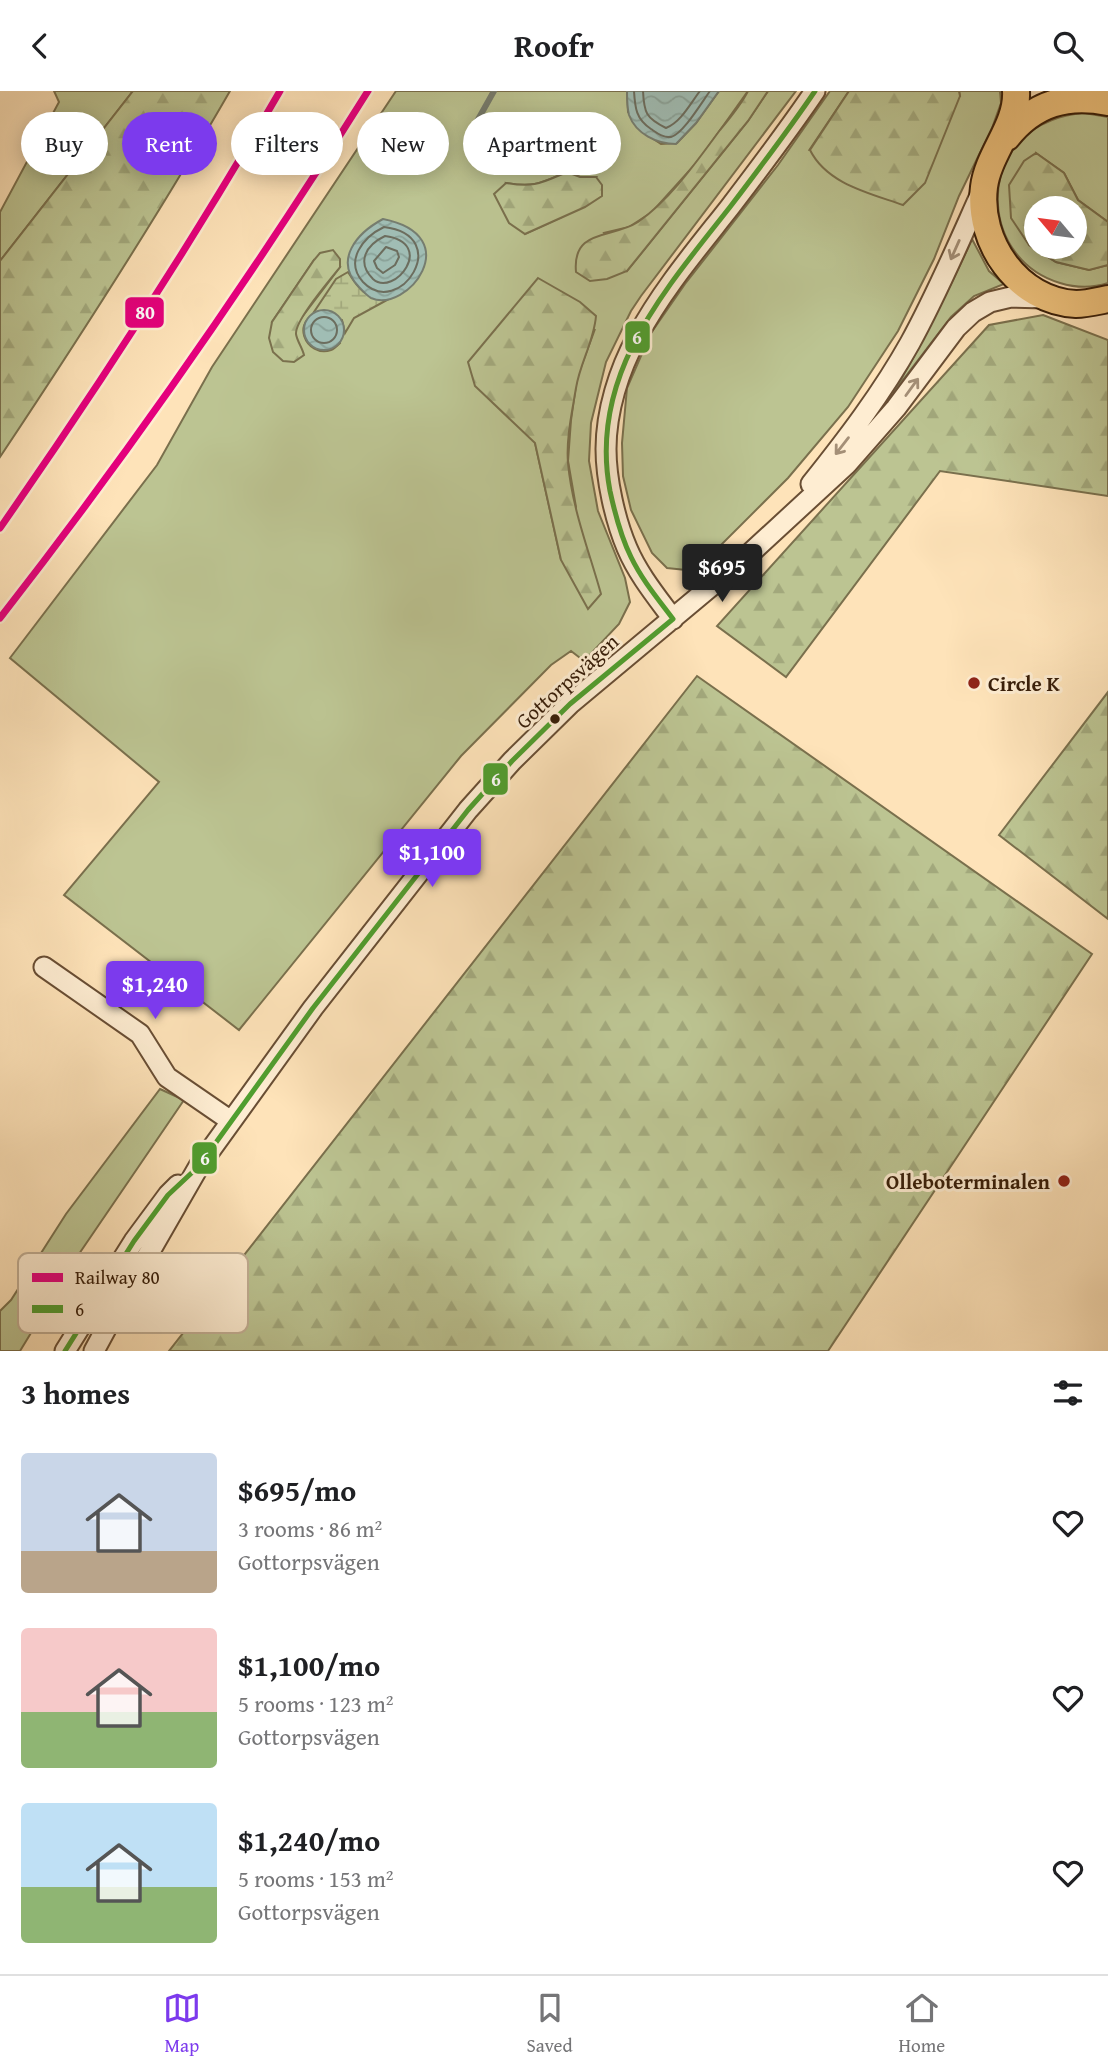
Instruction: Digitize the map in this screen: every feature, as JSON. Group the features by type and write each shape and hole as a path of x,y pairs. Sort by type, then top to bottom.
{"main road":[{"path":"1016,91 1010,120 989,166 984,188 987,231 1006,268 1026,286 1108,321"},
{"path":"998,149 1011,132 1035,110 1070,100 1101,98"},
{"path":"1061,301 1075,304 1108,299"}],"street":[{"path":"673,619 648,586 627,548 613,501 606,449 612,403 623,366 637,337 675,277 784,136 815,91"},
{"name":"Gottorpsvägen","path":"745,558 806,490 877,397 910,343 984,188"},
{"name":"Gottorpsvägen","path":"149,1253 199,1165 313,1008 468,810 512,761 570,704 745,558 847,464 896,408 956,328 973,312 990,302 1012,297 1028,296 1061,301"},
{"path":"44,967 140,1034 167,1077 231,1121"},
{"name":"Gottorpsvägen","path":"126,1253 168,1195 199,1165"},
{"name":"Gottorpsvägen","path":"65,1351 76,1333"},
{"name":"Gottorpsvägen","path":"94,1351 104,1333"}],"green space":[{"path":"54,91 133,91 108,123 108,112 54,112 59,102"},
{"path":"133,91 230,91 217,113 122,112 122,175 180,175 0,457 0,261 67,175 108,175 108,123"},
{"path":"396,91 627,91 628,112 643,132 661,144 677,143 696,123 719,91 748,91 698,161 652,212 629,227 604,233 627,271 748,121 768,91 796,91 641,296 606,362 591,423 589,461 598,511 625,578 630,602 619,624 584,661 571,651 551,665 461,756 239,1030 64,895 159,782 10,658 157,465 212,367 340,175 343,175 343,170 357,150 357,175 449,175 449,112 382,112","holes":["314,260 340,267 296,325 296,337 272,322","327,309 340,343 332,350 322,351 314,349 308,343 303,328 314,314","595,329 577,378 568,461 576,507 561,560 535,443"]},
{"path":"748,91 768,91 748,121 627,271 607,279 590,281 576,272 576,258 587,241 638,222 672,191"},
{"path":"830,91 849,91 810,149 960,96 959,91 1000,91 1001,103 934,259 898,331 848,407 788,478 707,559 686,570 667,568 652,553 631,510 623,476 622,443 627,388 651,333 685,284 778,165"},
{"path":"849,91 959,91 960,96 925,183 903,205 838,179 817,162 810,150"},
{"path":"1084,113 1108,117 1108,222 1087,207 1087,196 1076,196 1064,173 1036,153 1033,196 1024,196 1024,259 1051,259 1089,270 1108,265 1108,283 1096,286 1072,286 1034,271 1015,252 1003,229 998,204 1000,178 1010,154 1027,134 1052,120"},
{"path":"1036,153 1064,173 1076,196 1024,196 1024,238 1011,218 1009,185 1024,161"},
{"path":"21,173 21,175 67,175 0,261 0,212"},
{"path":"560,175 596,177 602,185 602,196 585,207 525,234 509,223 494,194 506,183 524,185"},
{"path":"1087,207 1108,222 1108,265 1089,270 1051,259 1087,259"},
{"path":"972,239 989,271 1004,284 974,296 951,317 893,393 935,317"},
{"path":"333,250 340,259 340,267 321,290 297,328 296,334 304,355 294,362 283,361 273,352 269,338 272,322 314,260 320,253"},
{"path":"348,272 363,292 387,300 354,318 345,333 342,320 314,312 336,279"},
{"path":"538,278 580,302 596,316 578,379 568,445 573,496 601,594 588,609 561,560 535,443 475,386 468,362"},
{"path":"1043,315 1108,340 1108,496 940,471 786,677 717,626 989,325"},
{"path":"697,676 1092,954 828,1351 169,1351 183,1333 248,1333 248,1253 246,1253"},
{"path":"1108,692 1108,919 999,835"},
{"path":"160,1089 184,1100 80,1253 41,1253 66,1214"},
{"path":"18,1289 18,1333 31,1333 20,1351 0,1351 0,1311"}],"water":[{"path":"627,91 719,91 696,123 676,144 655,140 637,128 629,115"},
{"path":"383,219 408,228 422,241 426,256 422,271 413,285 400,295 385,300 371,298 366,294 352,277 348,267 348,257 357,240"},
{"path":"324,310 332,311 338,316 343,322 343,338 338,344 332,349 324,350 316,349 310,344 305,338 304,330 305,322 310,316 316,311"}],"waterway":[{"path":"482,112 494,91"}],"rail line":[{"name":"80","path":"0,528 145,313 280,91"},
{"name":"80","path":"0,618 191,359 368,91"}],"transit line":[{"name":"6","path":"673,619 635,565 619,525 610,491 606,449 610,410 621,373 637,337 657,303 815,91"},
{"name":"6","path":"126,1253 168,1195 199,1166 313,1008 468,810 512,761 570,704 673,619"},
{"name":"6","path":"65,1351 76,1333"}],"place":[{"name":"Circle K","path":"974,683"},
{"name":"Olleboterminalen","path":"1064,1181"}]}
